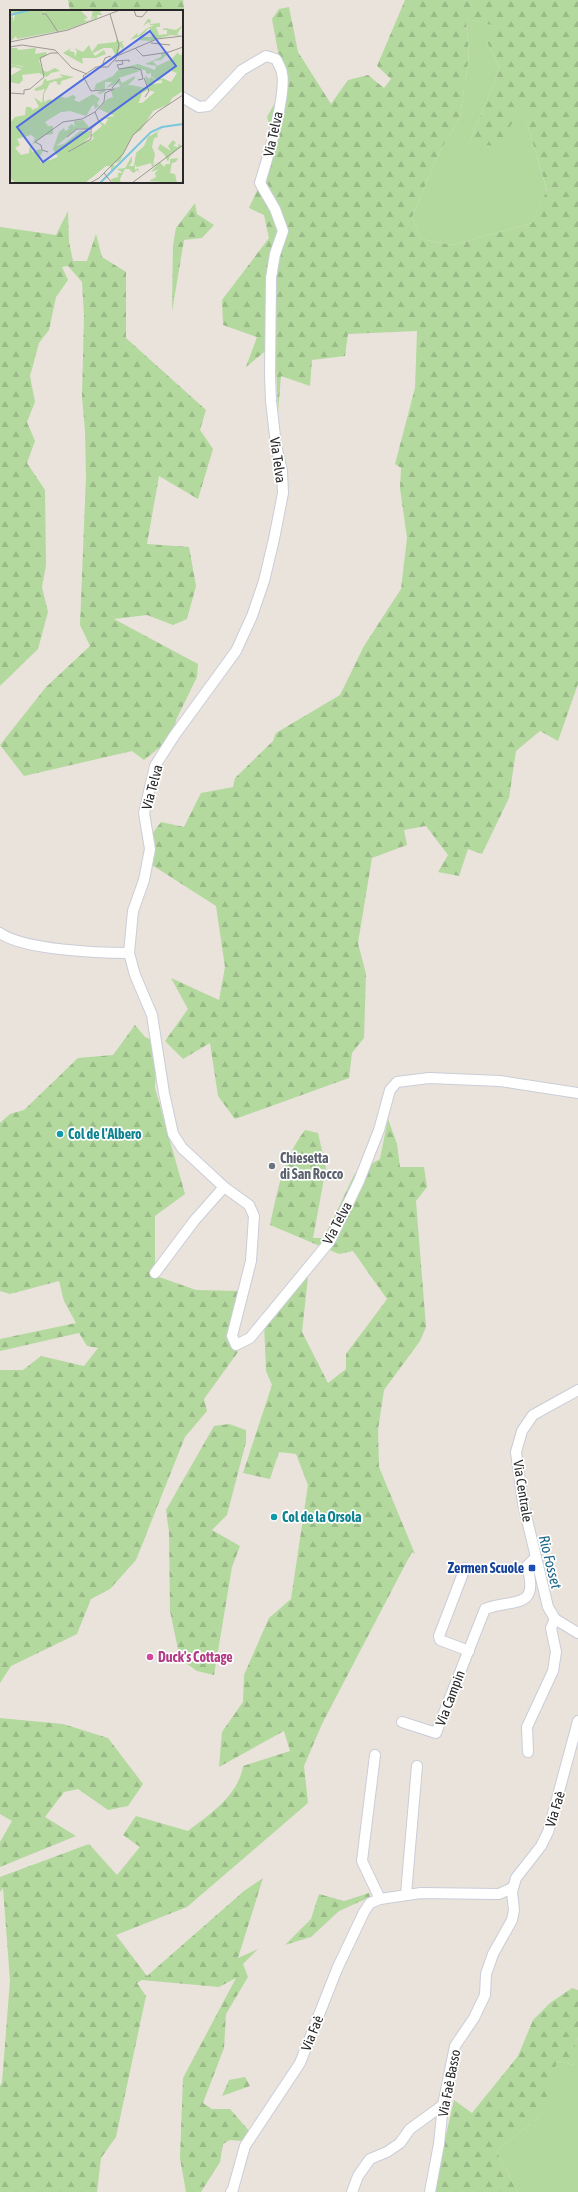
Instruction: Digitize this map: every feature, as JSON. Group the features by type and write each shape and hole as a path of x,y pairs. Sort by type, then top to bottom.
{"street":[{"name":"Via Telva","path":"183,98 199,108 208,106 242,70 266,56 276,59 282,74 282,94 270,149 260,183 275,209 284,231 275,254 271,278 270,375 276,445 282,471 281,501 264,581 236,651 174,736 155,766 144,813 150,850 144,880 133,911 129,953 135,976 152,1015 164,1093 174,1134 182,1148 224,1187 249,1205 254,1216 251,1261 232,1336 236,1345 250,1338 330,1241 358,1181 379,1130 390,1090 397,1082 429,1078 500,1081 578,1093"},
{"path":"0,933 25,943 76,950 129,953"},
{"path":"155,1273 190,1226 224,1187"},
{"name":"Via Centrale","path":"578,1390 534,1415 522,1431 516,1452 523,1503 546,1603 559,1621 578,1633"},
{"name":"Via Campin","path":"402,1722 436,1733 485,1609 495,1605 520,1602 529,1595 532,1582 527,1566 535,1558"},
{"path":"465,1568 439,1636 440,1640 469,1651"},
{"path":"528,1752 528,1727 553,1671 556,1652 551,1628 559,1621 563,1628 572,1634 578,1643"},
{"name":"Via Faè","path":"231,2192 245,2146 300,2063 337,1969 364,1912 370,1903 380,1899 406,1894 499,1894 512,1890 516,1878 541,1846 548,1832 578,1721"},
{"path":"375,1755 362,1861 380,1899"},
{"path":"406,1894 417,1766"},
{"name":"Via Faè Basso","path":"430,2192 439,2144 443,2105 455,2046 474,2018 485,1995 486,1974 493,1954 512,1920 514,1910 512,1890"},
{"path":"352,2192 358,2176 370,2159 387,2152 400,2143 410,2129 443,2105"}],"green space":[{"path":"68,0 183,0 184,9 183,13 183,10 70,10"},
{"path":"405,0 578,0 578,684 558,741 540,731 516,751 509,798 482,854 468,849 459,876 438,872 448,855 426,826 404,830 407,845 372,858 358,943 366,974 364,1038 352,1053 349,1078 235,1119 218,1096 210,1043 183,1059 165,1041 188,1009 171,978 219,1000 225,967 216,906 152,865 152,834 161,822 184,827 201,793 233,787 235,778 273,741 276,733 340,695 364,646 401,589 407,538 400,488 401,468 395,464 415,388 417,331 348,334 345,356 312,360 310,386 281,376 278,412 275,343 246,367 257,337 223,325 222,300 269,238 264,215 249,208 277,147 267,117 277,99 285,90 272,19 279,9 289,7 298,52 331,104 348,80 368,75 384,88 391,79 377,66","holes":["466,19 496,26 487,42 500,68 469,144 498,146 522,107 547,190 532,223 453,245 421,239 412,217 439,153 460,117 469,55"]},
{"path":"466,19 497,26 487,42 500,68 469,144 522,106 547,191 532,223 453,245 421,239 412,217 439,153 460,117 469,55"},
{"path":"195,203 197,214 214,225 202,238 184,240 172,312 173,245 176,228"},
{"path":"68,211 69,242 73,261 87,261 96,234 102,257 126,272 126,338 206,410 200,430 213,449 198,499 159,476 147,544 189,547 196,586 187,619 173,625 147,615 114,619 198,664 197,677 176,720 174,736 144,760 132,751 24,776 0,745 46,687 90,646 80,625 86,477 85,430 82,397 84,316 82,282 68,266 62,267 68,280 56,297 49,330 39,343 30,376 35,402 27,422 35,441 27,463 45,490 46,565 42,587 48,612 38,649 0,686 0,227 56,235"},
{"path":"135,1025 145,1037 157,1042 155,1088 185,1194 155,1216 155,1273 159,1277 196,1290 238,1291 228,1335 238,1352 204,1399 207,1411 185,1437 136,1560 110,1589 91,1599 77,1634 11,1666 0,1683 0,1370 23,1370 41,1356 84,1366 98,1348 87,1346 79,1333 0,1351 0,1339 76,1323 64,1301 59,1281 10,1294 0,1291 0,1123 10,1114 24,1110 78,1058 113,1055"},
{"path":"388,1119 397,1144 400,1167 424,1167 427,1187 416,1201 426,1327 420,1341 384,1390 378,1430 379,1467 415,1554 412,1552 322,1724 304,1766 308,1803 187,1907 116,1935 147,1976 244,1891 263,1878 238,1958 258,1949 243,1964 248,1977 226,2014 224,2048 203,2103 212,2109 230,2109 250,2132 243,2141 230,2140 223,2144 220,2162 201,2192 186,2192 180,2158 183,2078 236,1978 219,1987 142,1980 137,1983 146,1996 116,2137 101,2158 97,2192 0,2192 0,2086 2,2083 10,1980 3,1888 0,1892 0,1877 89,1844 117,1875 140,1847 123,1835 136,1816 188,1831 222,1803 229,1795 236,1786 243,1766 290,1751 284,1731 219,1767 222,1732 243,1702 244,1675 269,1618 291,1599 308,1485 296,1454 279,1452 270,1479 243,1473 272,1385 266,1371 264,1322 309,1267 302,1332 328,1383 346,1369 346,1354 387,1299 353,1251 339,1254 270,1225 286,1164 305,1130 318,1133 326,1168 313,1238 324,1238 355,1173 380,1159"},
{"path":"229,1424 246,1430 246,1442 227,1515 212,1530 240,1546 232,1567 214,1675 197,1671 180,1659 170,1611 169,1532 166,1510 214,1426"},
{"path":"0,1718 63,1724 108,1738 143,1784 128,1806 108,1810 78,1789 64,1792 45,1817 76,1836 0,1867 0,1842 12,1821 0,1814"},
{"path":"369,1893 370,1897 339,1911 311,1937 285,1945 311,1919 319,1894 344,1901"},
{"path":"572,1988 578,1990 578,2038 575,2044 575,2065 557,2061 551,2086 538,2118 496,2151 518,2192 433,2192 454,2100 472,2113 518,2056 533,2020 550,2003"},
{"path":"578,2038 578,2192 518,2192 496,2151 538,2118 557,2061 575,2065 575,2044"},
{"path":"245,2077 250,2086 222,2096 229,2080"}],"place":[{"name":"Col de l'Albero","path":"60,1134"},
{"name":"Chiesetta di San Rocco","path":"272,1166"},
{"name":"Col de la Orsola","path":"274,1517"},
{"name":"Zermen Scuole","path":"532,1568"},
{"name":"Duck's Cottage","path":"150,1657"}],"water label":[{"name":"Rio Fosset","path":"550,1562"}]}
